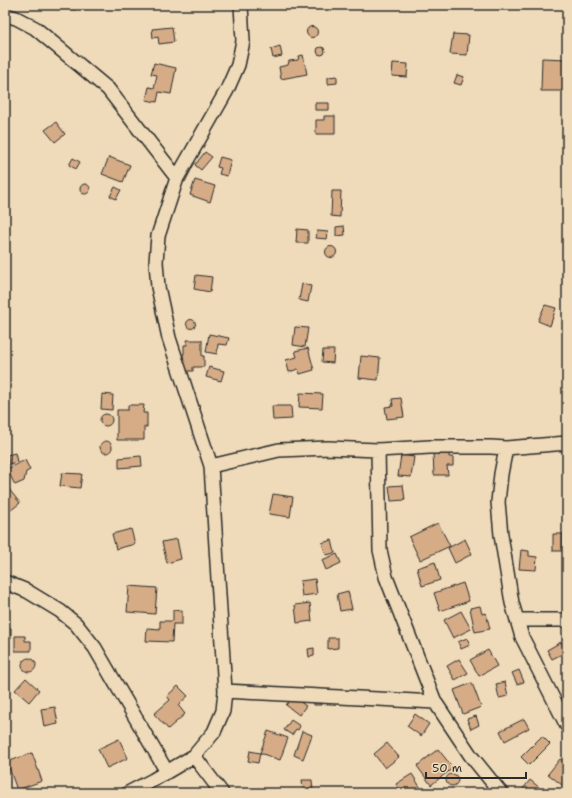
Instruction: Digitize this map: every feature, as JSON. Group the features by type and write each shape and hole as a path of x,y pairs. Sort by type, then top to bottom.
{"street":[{"path":"128,793 194,756 214,732 223,711 225,691 211,466 169,338 158,287 156,262 158,236 177,178 227,90 238,65 243,41 240,5"},
{"path":"5,15 16,18 35,28 108,89 177,178"},
{"path":"211,466 279,450 328,448 378,450 430,447 506,448 567,443"},
{"path":"506,448 498,502 501,534 512,603 522,637 530,655 567,726"},
{"path":"378,450 380,550 386,577 435,702 471,756 501,793"},
{"path":"5,582 27,592 60,611 76,624 95,648 167,772"},
{"path":"517,620 567,620"},
{"path":"225,691 435,702"},
{"path":"194,756 222,793"}],"building":[{"path":"50,5 67,5 67,8"},
{"path":"69,5 76,5 75,10 69,9"},
{"path":"172,27 174,42 159,44 158,37 153,38 152,29"},
{"path":"310,27 314,27 316,28 316,36 310,37 307,34 307,30"},
{"path":"453,34 469,35 467,55 450,54"},
{"path":"280,46 282,56 273,58 271,49"},
{"path":"319,47 323,47 325,51 323,55 319,55 317,53 317,49"},
{"path":"303,55 307,74 281,79 279,67 288,65 289,61 298,60 299,56"},
{"path":"542,58 567,59 567,91 541,91"},
{"path":"154,63 176,68 171,94 159,92 157,102 146,100 149,87 154,88 157,75 151,74"},
{"path":"393,63 408,64 407,77 392,76"},
{"path":"457,75 464,77 461,85 454,83"},
{"path":"337,76 337,83 328,84 328,77"},
{"path":"315,103 329,103 329,110 315,110"},
{"path":"324,116 335,116 335,134 316,134 316,120 324,120"},
{"path":"56,122 65,134 55,142 45,130"},
{"path":"205,152 212,157 201,170 195,165"},
{"path":"109,157 130,165 123,182 102,174"},
{"path":"220,157 231,160 227,176 219,174 221,168 217,167"},
{"path":"73,158 80,162 76,169 69,165"},
{"path":"190,159 195,162 185,182 179,179"},
{"path":"195,180 215,186 210,202 190,195"},
{"path":"83,184 87,184 89,185 89,193 83,194 80,191 80,187"},
{"path":"115,187 121,190 116,199 110,196"},
{"path":"332,191 341,191 340,217 331,216"},
{"path":"344,226 345,235 336,236 336,227"},
{"path":"297,229 308,230 308,243 296,243"},
{"path":"317,231 328,232 327,239 316,238"},
{"path":"329,247 333,247 335,248 335,256 329,257 326,254 326,250"},
{"path":"196,275 212,277 210,292 194,289"},
{"path":"302,284 311,286 308,302 299,300"},
{"path":"545,305 556,308 550,326 538,321"},
{"path":"191,319 196,324 191,329 186,324"},
{"path":"295,327 308,328 305,347 293,345"},
{"path":"209,334 229,338 227,345 218,344 217,354 206,352"},
{"path":"187,340 202,340 204,367 193,367 193,371 183,371 184,345 187,345"},
{"path":"308,348 314,370 300,374 298,369 289,372 286,360 297,357 295,351"},
{"path":"323,350 334,350 333,363 322,362"},
{"path":"361,356 380,358 378,380 359,378"},
{"path":"209,367 224,371 221,381 206,377"},
{"path":"300,393 323,394 322,408 299,407"},
{"path":"102,394 113,395 112,410 101,409"},
{"path":"401,398 404,417 387,419 385,407 393,406 392,399"},
{"path":"128,405 144,405 143,413 147,413 147,427 144,427 144,440 117,440 117,410 128,410"},
{"path":"272,406 291,406 292,419 273,420"},
{"path":"104,414 108,414 112,420 108,426 104,426 100,422 100,418"},
{"path":"104,441 108,441 112,447 108,453 104,453 100,449 100,445"},
{"path":"433,452 449,452 449,457 453,457 453,466 447,466 448,475 434,475"},
{"path":"15,453 17,462 9,464 7,455"},
{"path":"401,455 414,457 411,477 398,476"},
{"path":"141,456 142,466 119,468 119,458"},
{"path":"25,460 30,470 26,472 24,481 15,485 7,469"},
{"path":"62,473 82,474 80,488 60,486"},
{"path":"403,485 405,500 391,501 389,486"},
{"path":"8,488 20,503 5,515 5,490"},
{"path":"273,494 293,497 290,517 269,514"},
{"path":"438,523 450,546 420,560 409,537"},
{"path":"131,529 135,544 116,549 112,534"},
{"path":"553,534 563,534 563,551 553,551"},
{"path":"177,539 181,559 167,563 162,542"},
{"path":"465,539 472,554 455,563 448,548"},
{"path":"332,540 335,553 326,555 322,543"},
{"path":"521,550 529,551 529,556 537,557 536,570 519,569"},
{"path":"337,554 341,563 326,570 322,560"},
{"path":"435,562 440,580 422,586 417,568"},
{"path":"315,579 317,594 302,596 300,581"},
{"path":"463,583 469,601 440,611 434,593"},
{"path":"129,586 157,588 155,614 127,612"},
{"path":"348,591 352,609 340,611 337,594"},
{"path":"310,603 312,621 297,623 295,605"},
{"path":"480,606 482,614 486,613 490,629 475,632 470,608"},
{"path":"173,610 182,611 182,624 173,624 172,642 146,641 147,628 160,629 160,621 173,621"},
{"path":"461,611 471,629 453,638 444,620"},
{"path":"5,627 11,628 11,638 5,637"},
{"path":"15,636 25,636 25,641 31,641 31,651 15,651"},
{"path":"328,638 338,638 338,648 328,649"},
{"path":"467,638 470,645 461,649 458,642"},
{"path":"561,642 566,652 552,659 547,650"},
{"path":"314,648 314,656 309,657 308,649"},
{"path":"488,650 497,666 479,676 470,660"},
{"path":"29,658 34,660 36,665 34,670 29,672 24,670 22,665 24,660"},
{"path":"459,659 468,673 455,680 447,666"},
{"path":"519,670 524,682 517,684 512,673"},
{"path":"26,678 39,690 29,702 15,690"},
{"path":"505,682 508,696 499,698 496,684"},
{"path":"472,683 481,707 463,714 454,690"},
{"path":"178,686 188,696 178,705 185,714 168,729 154,714 170,700 167,696"},
{"path":"293,697 306,706 299,715 286,705"},
{"path":"314,698 322,699 321,705 314,705"},
{"path":"55,707 58,724 44,727 41,709"},
{"path":"415,714 429,724 421,736 407,726"},
{"path":"476,716 479,725 471,729 467,719"},
{"path":"524,719 529,728 505,741 500,731"},
{"path":"291,720 300,726 292,735 284,730"},
{"path":"268,731 288,738 280,760 260,753"},
{"path":"302,731 312,735 303,759 294,755"},
{"path":"542,736 550,744 529,765 521,757"},
{"path":"119,739 128,758 107,768 98,749"},
{"path":"387,743 399,757 385,768 374,754"},
{"path":"438,749 453,768 431,785 417,766"},
{"path":"250,751 260,753 258,763 248,761"},
{"path":"32,753 42,781 17,790 7,762"},
{"path":"560,759 567,765 567,779 562,785 548,774"},
{"path":"412,774 422,790 417,793 402,793 396,784"},
{"path":"452,774 456,776 458,780 456,784 452,786 448,784 446,780 448,776"},
{"path":"302,780 312,780 313,791 303,792"},
{"path":"530,780 545,792 526,793 522,790"},
{"path":"152,789 152,793 138,793 138,791"}]}
